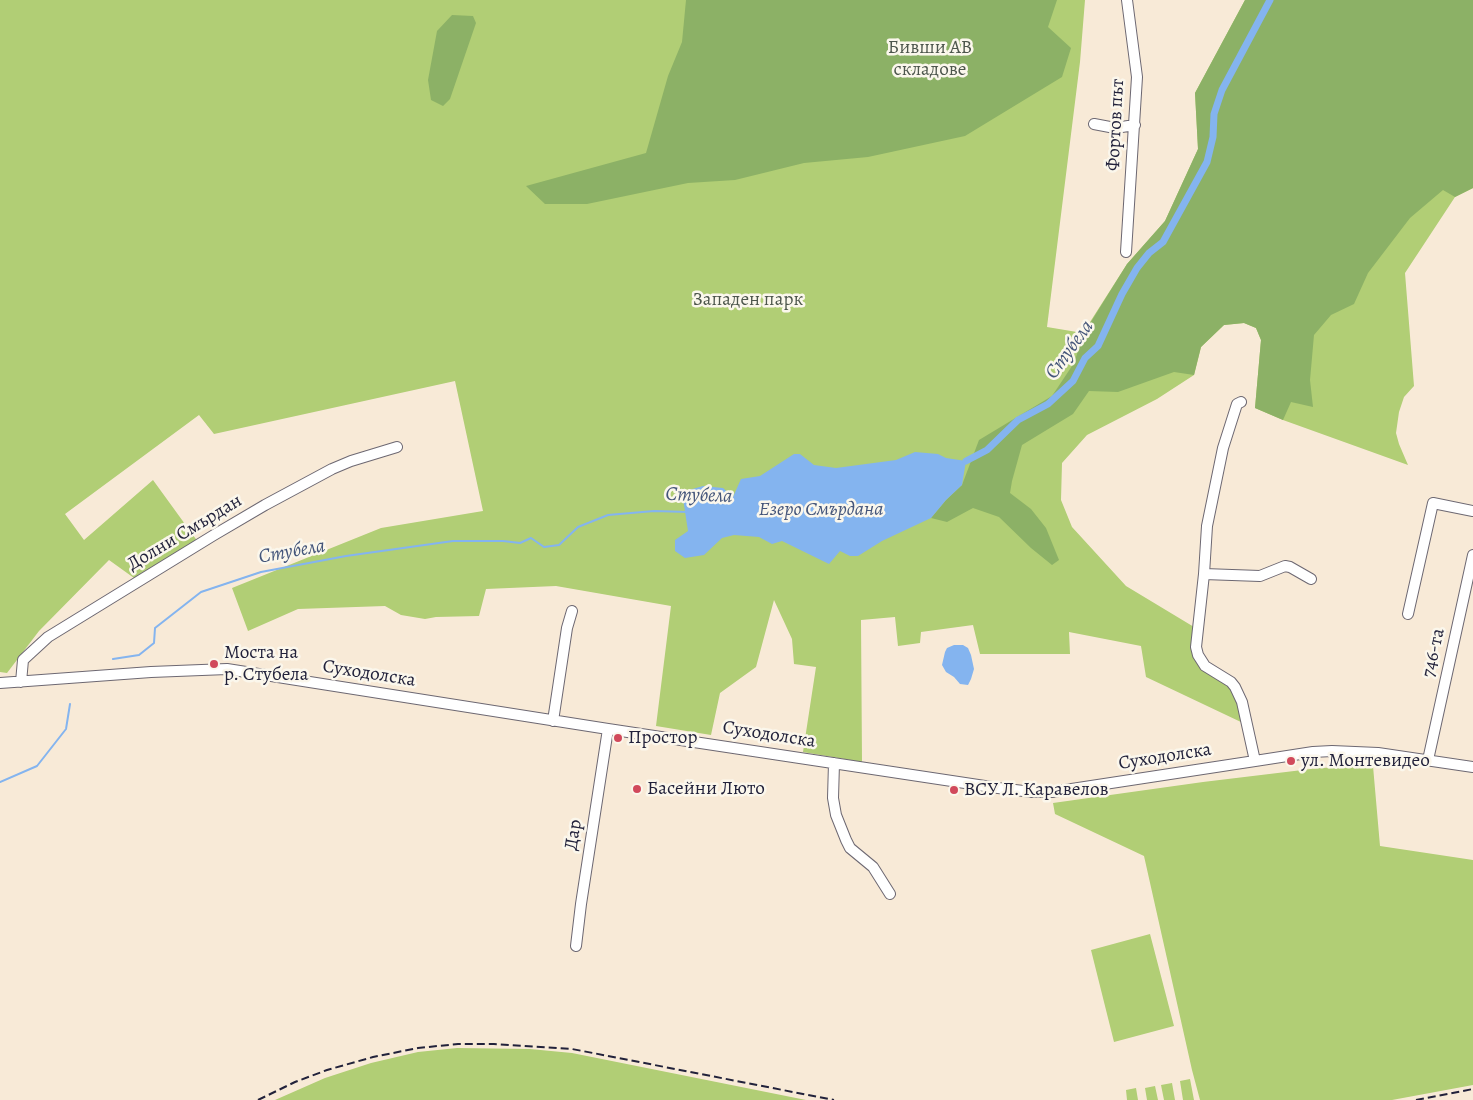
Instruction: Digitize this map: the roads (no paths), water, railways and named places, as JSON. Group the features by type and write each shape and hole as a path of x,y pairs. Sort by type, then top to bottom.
{"street":[{"name":"Фортов път","path":"1126,252 1137,76 1127,0"},
{"path":"1094,124 1115,128 1135,125"},
{"path":"1241,402 1237,404 1224,448 1207,526 1196,646 1198,655 1205,666 1235,686 1242,702 1255,760"},
{"name":"Долни Смърдан","path":"21,682 23,660 48,637 265,505 332,469 397,448"},
{"path":"1408,614 1433,502 1473,511"},
{"name":"746-та","path":"1428,760 1473,555"},
{"path":"1204,574 1260,576 1285,566 1311,580"},
{"path":"553,720 567,628 572,611"},
{"name":"Суходолска","path":"0,683 151,672 227,669 608,729 1032,792 1052,792 1255,760 1313,752 1346,750 1473,767"},
{"name":"Дар","path":"576,946 608,729"},
{"path":"834,763 833,798 836,815 846,840 850,848 873,867 890,894"}],"water":[{"name":"Езеро Смърдана","path":"915,452 938,454 946,458 966,461 962,485 931,518 882,541 858,556 850,556 840,551 829,564 782,541 772,544 759,537 734,535 722,538 704,555 685,558 675,551 675,540 688,531 682,492 703,486 723,488 733,497 741,479 760,476 794,454 800,454 814,465 836,468 896,460"},
{"path":"954,645 963,645 968,648 971,655 974,669 968,685 960,684 946,672 942,665 947,648"}],"waterway":[{"name":"Стубела","path":"966,461 987,450 1018,420 1048,404 1073,381 1085,358 1098,346 1122,294 1137,268 1149,253 1163,242 1207,162 1213,137 1214,114 1222,90 1270,0"},
{"name":"Стубела","path":"113,659 139,655 154,643 155,628 201,592 261,572 346,556 453,541 520,543 531,538 544,547 559,545 578,527 608,515 654,511 688,512"},
{"name":"Стубела","path":"0,782 37,766 66,729 70,704"}],"railway":[{"path":"258,1100 295,1082 327,1070 373,1057 418,1048 458,1044 494,1044 572,1049 834,1100"},
{"path":"1416,1100 1473,1089"}],"place":[{"name":"Моста на р. Стубела","path":"214,664"},
{"name":"Простор","path":"618,738"},
{"name":"ул. Монтевидео","path":"1291,761"},
{"name":"Басейни Люто","path":"637,789"},
{"name":"ВСУ Л. Каравелов","path":"954,790"}],"park label":[{"name":"Бивши АВ складове","path":"930,59"},
{"name":"Западен парк","path":"748,300"}]}
